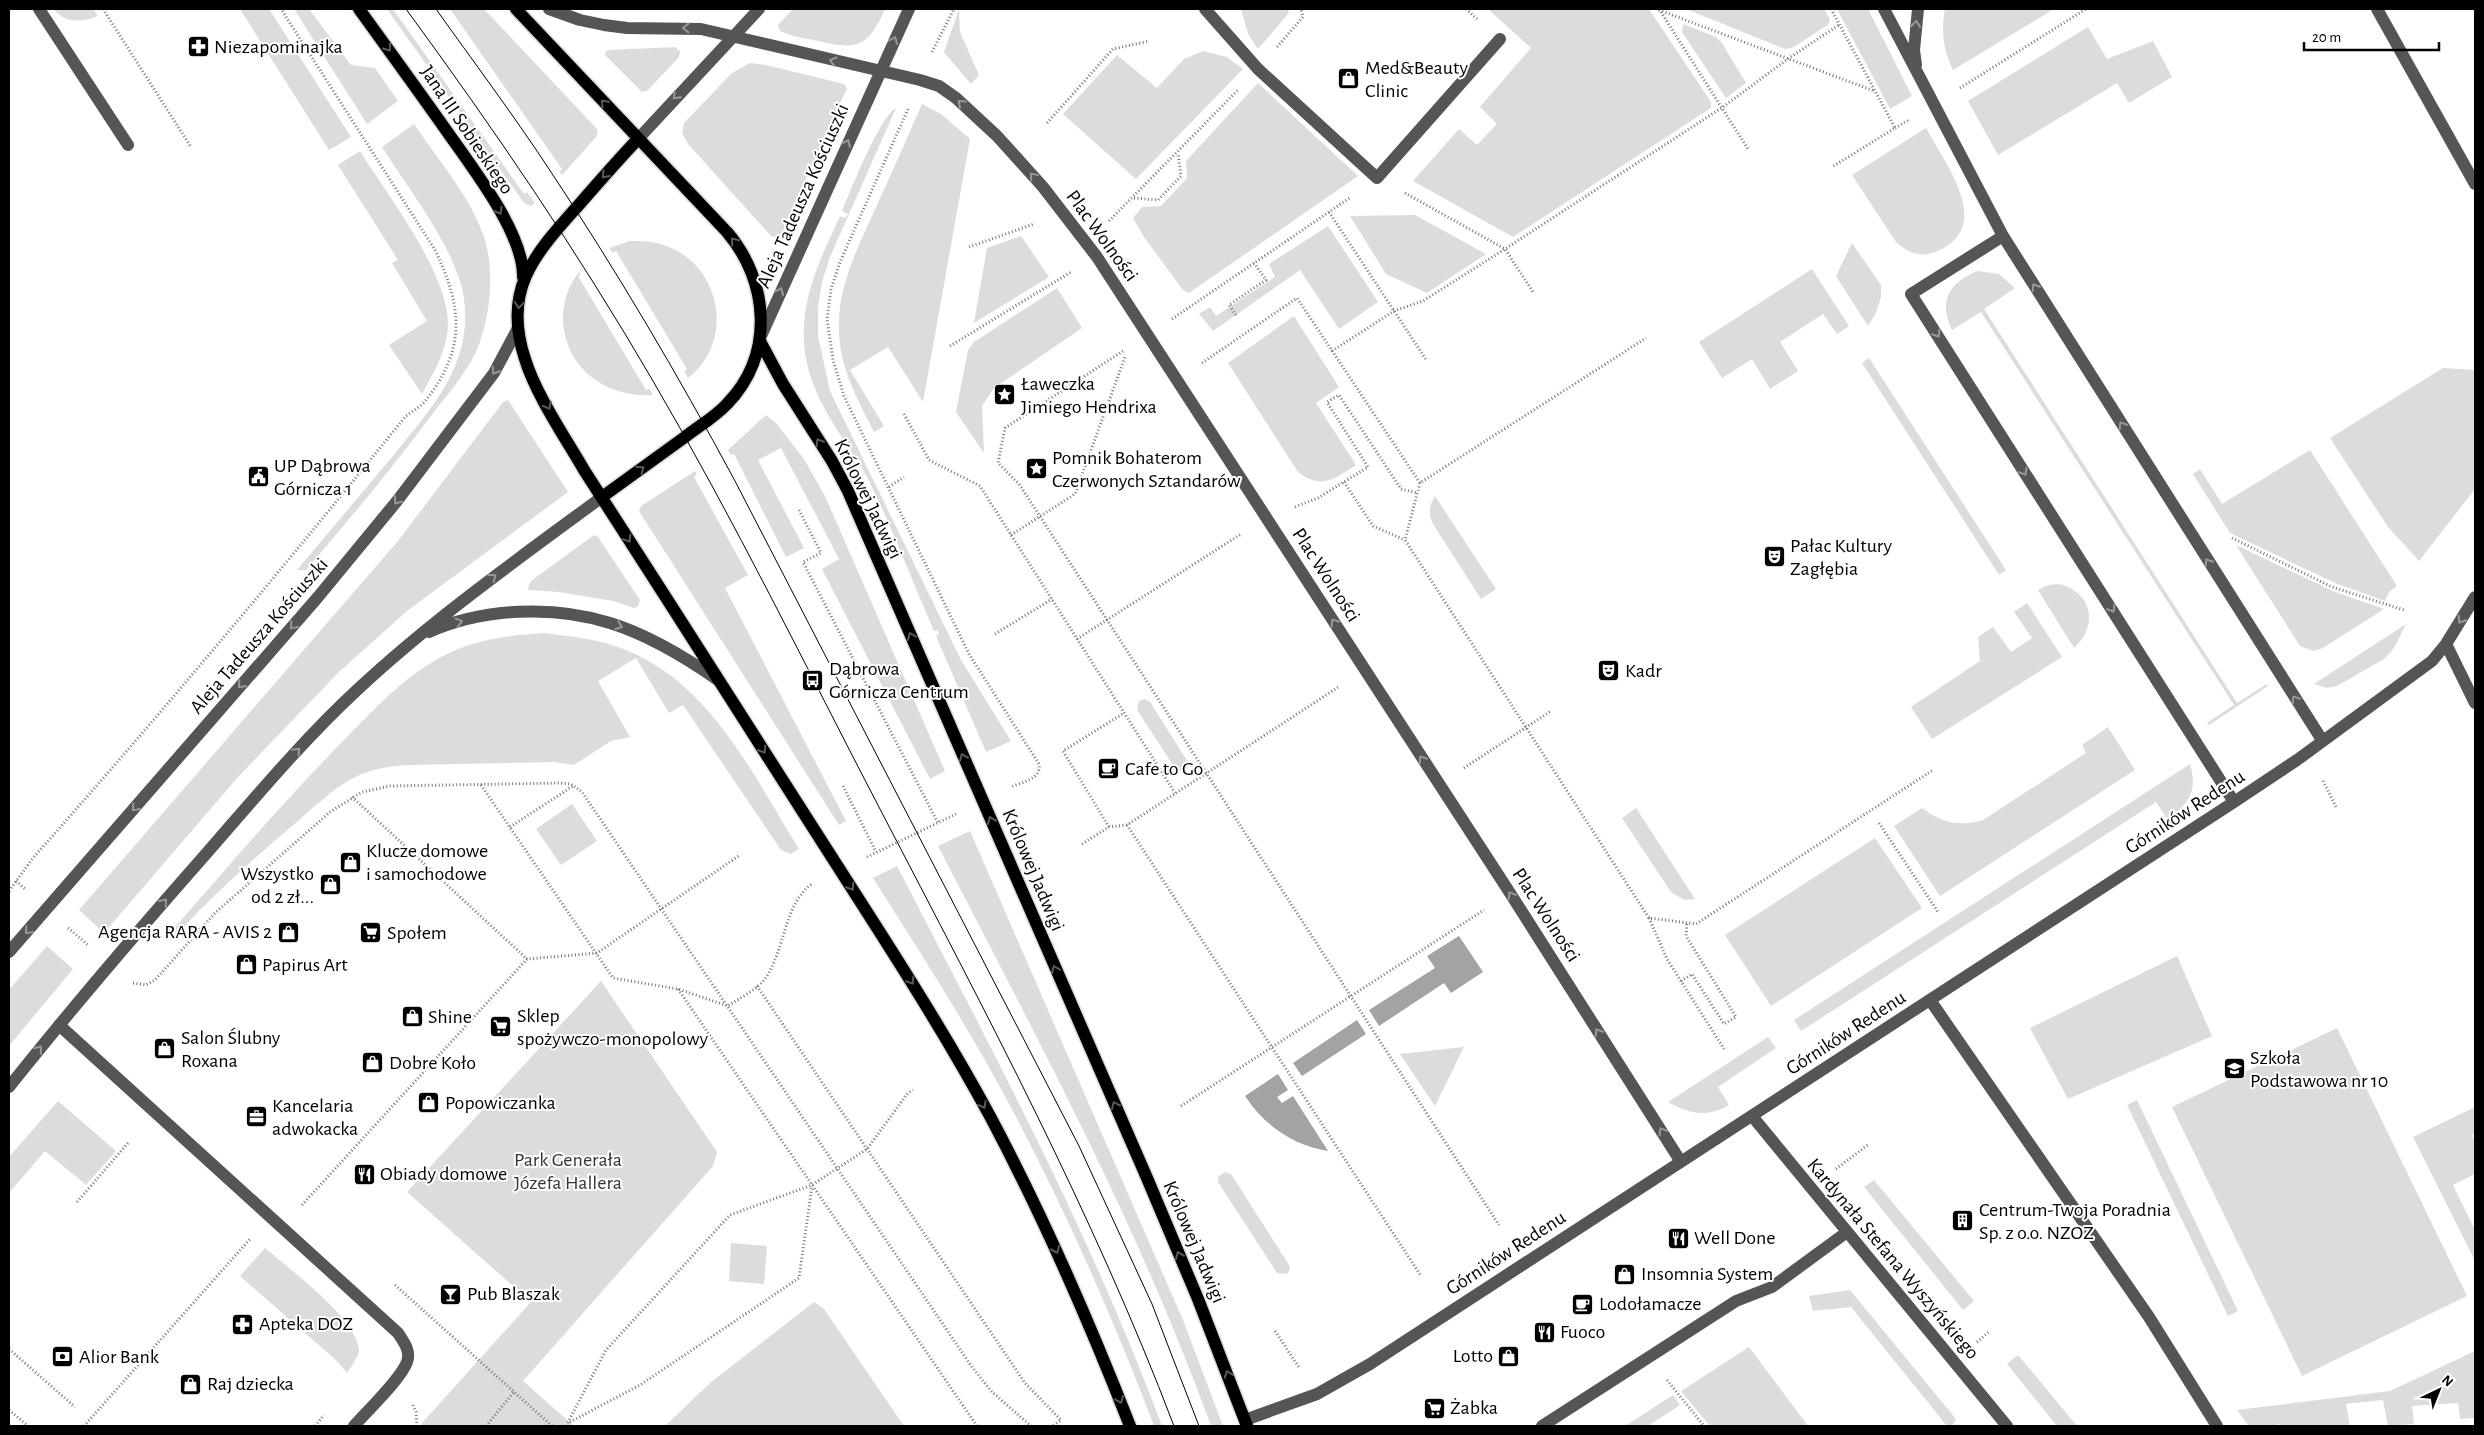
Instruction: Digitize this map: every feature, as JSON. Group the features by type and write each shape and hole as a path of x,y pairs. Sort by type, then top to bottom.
{"main road":[{"name":"Jana III Sobieskiego","path":"359,9 487,191 516,241 522,261 523,281"},
{"path":"516,9 726,232 743,252 758,288 762,317 760,338 744,382 727,405 602,498"},
{"path":"638,139 540,249 523,281 518,328 525,361 567,441 602,498 928,1008 990,1116 1056,1251 1130,1426"},
{"name":"Królowej Jadwigi","path":"760,338 783,384 832,461 848,491 1147,1178 1198,1299 1246,1423"}],"street":[{"path":"40,9 128,145"},
{"path":"549,9 580,20 627,28 701,28 880,72"},
{"path":"638,139 759,9"},
{"name":"Aleja Tadeusza Kościuszki","path":"760,338 909,9"},
{"path":"1205,9 1258,69 1377,178 1500,39"},
{"path":"1884,9 2003,236 2322,740"},
{"path":"1918,9 1914,50 1918,75"},
{"path":"2377,9 2475,184"},
{"name":"Plac Wolności","path":"880,72 905,76 938,86 956,98 998,136 1064,213 1087,243 1365,669 1681,1162"},
{"path":"2003,236 1911,294 2234,802"},
{"name":"Aleja Tadeusza Kościuszki","path":"9,952 318,597 391,509 494,373 518,328"},
{"path":"9,1087 108,964 288,761 339,708 413,640 469,595 602,498"},
{"name":"Górników Redenu","path":"1246,1423 1317,1394 1370,1364 2234,802 2296,760 2415,674 2446,644 2475,597"},
{"path":"413,640 444,626 469,619 526,612 562,613 609,622 631,631 674,652 718,680"},
{"path":"2446,644 2475,703"},
{"path":"1930,1000 2149,1317 2217,1426"},
{"path":"59,1025 398,1333 407,1347 407,1361 398,1376 354,1426"},
{"name":"Kardynała Stefana Wyszyńskiego","path":"1752,1116 2006,1426"},
{"path":"1542,1426 1736,1301 1772,1287 1847,1232"}],"path":[{"path":"103,9 191,147"},
{"path":"9,891 241,620 285,561 406,417 426,400 449,359 456,323 452,289 435,250 281,9"},
{"path":"938,39 954,9"},
{"path":"1659,9 1874,91"},
{"path":"1659,9 1748,149"},
{"path":"1831,9 1895,128 1832,167"},
{"path":"1956,92 2086,9"},
{"path":"1332,351 1394,311 1423,301 1505,249 1723,107 1789,58 1840,25"},
{"path":"1047,123 1113,50 1149,41"},
{"path":"910,103 835,275 827,319 830,345 840,386 970,654 1039,766 1040,770 1036,776 1003,790"},
{"path":"1134,198 1158,200 1181,176 1178,153"},
{"path":"1087,243 1170,161"},
{"path":"1189,307 1377,178 1505,249 1533,292"},
{"path":"1329,212 1427,361"},
{"path":"969,247 1064,213"},
{"path":"950,346 1097,257"},
{"path":"1236,315 1229,305 1266,280 1254,263"},
{"path":"1219,351 1297,298 1420,483"},
{"path":"1404,540 1420,483 1646,338"},
{"path":"1012,534 1040,517 1075,494 1129,347 1005,428 998,462 1019,484 1040,517 1499,1225"},
{"path":"1077,639 1266,518 1318,498 1368,467 1327,402 1339,395 1401,489 1417,493"},
{"path":"904,414 929,460 980,486 1175,793"},
{"path":"889,487 904,477"},
{"path":"1344,482 1373,526 1404,540 1649,918 1667,959 1724,1049"},
{"path":"800,510 821,553 803,562 938,823"},
{"path":"2230,538 2332,587 2404,610"},
{"path":"994,634 1052,599"},
{"path":"1082,844 1110,826 1127,824 1365,669"},
{"path":"1477,759 1551,711"},
{"path":"1110,826 1063,751 1124,713"},
{"path":"1649,918 1696,924 1934,770"},
{"path":"2323,781 2337,809"},
{"path":"127,981 141,986 155,980 226,902 330,812 362,792 390,786 560,783 573,786 582,792 972,1367 992,1392 1031,1426"},
{"path":"480,784 613,978 678,989 728,1006"},
{"path":"510,827 573,786"},
{"path":"843,786 876,852"},
{"path":"352,797 527,959"},
{"path":"862,859 962,811"},
{"path":"1880,823 1938,912"},
{"path":"1127,824 1421,1276"},
{"path":"282,1228 527,959 596,953 740,856"},
{"path":"728,1006 757,986 769,973 798,897 819,879"},
{"path":"1181,1106 1491,906"},
{"path":"1680,981 1692,974 1724,1024 1736,1017 1686,936 1687,923"},
{"path":"66,926 91,948"},
{"path":"757,986 1025,1383 1061,1420 1052,1426"},
{"path":"678,989 976,1426"},
{"path":"570,1422 606,1350 730,1215 812,1186 867,1149 908,1093 913,1090"},
{"path":"77,1202 128,1143"},
{"path":"1811,1188 1869,1144"},
{"path":"566,1426 570,1422 640,1385 799,1278 812,1186"},
{"path":"303,1204 310,1210"},
{"path":"84,1426 270,1216"},
{"path":"389,1280 552,1426"},
{"path":"1275,1331 1294,1360"},
{"path":"9,1349 75,1407"},
{"path":"1649,1358 1704,1426"},
{"path":"486,1426 514,1392"},
{"path":"9,1410 28,1426"}],"green space":[{"path":"54,9 93,9 98,16 86,20 74,20 63,17"},
{"path":"240,9 269,9 351,137 329,150"},
{"path":"294,9 309,9 351,65 375,68 398,101 367,124"},
{"path":"387,9 393,9 524,194 527,192 535,203 531,206 524,203"},
{"path":"450,9 484,9 598,130 596,137 562,175 559,172 562,169"},
{"path":"793,9 885,9 872,33 865,39 858,44 840,45 792,36 780,31 778,25"},
{"path":"959,9 960,32 979,75 971,84 944,52"},
{"path":"1241,9 1289,9 1288,14 1258,49 1248,34"},
{"path":"1488,9 1649,9 1711,102 1711,108 1513,237 1413,181 1459,129 1477,145 1497,124 1480,107 1531,48"},
{"path":"1686,9 1824,9 1830,19 1829,24 1794,47 1785,49"},
{"path":"1837,9 1868,9 1912,96 1890,109"},
{"path":"1945,9 2054,9 1953,70 1944,40"},
{"path":"1683,24 1716,37 1722,43 1746,83 1726,98 1682,32"},
{"path":"2088,27 2107,59 2153,41 2172,77 2129,103 2117,83 1998,155 1968,101"},
{"path":"675,47 680,51 679,57 648,90 642,92 605,55 606,51 609,50"},
{"path":"1203,51 1227,57 1243,69 1136,179 1063,114 1117,55 1157,88 1184,59"},
{"path":"750,63 766,65 844,84 847,88 782,233 777,238 771,236 688,144 682,133 684,123 732,73"},
{"path":"1258,83 1358,176 1189,293 1183,290 1144,237 1133,218 1142,207 1161,206 1187,178 1186,161"},
{"path":"922,104 941,114 970,139 923,402 888,347 850,370 884,426 874,432 853,389 842,356 839,325 840,307 848,272"},
{"path":"896,108 830,257 822,282 818,307 818,336 830,391 961,660 1011,741 986,752 936,636 939,634 937,630 934,631 878,499 819,399 807,363 804,319 808,298 821,257 840,216 845,218 848,214 842,211 874,139 889,114"},
{"path":"414,124 463,194 472,209 485,240 490,267 490,297 485,326 476,352 454,387 353,515 306,570 297,570 425,417 449,379 460,352 465,325 465,308 460,281 436,229 382,147"},
{"path":"1926,128 1954,177 1961,195 1964,212 1962,228 1953,241 1935,252 1919,254 1905,249 1896,242 1852,175"},
{"path":"360,151 414,234 438,281 445,303 448,323 446,342 422,394 389,345 427,321 392,263 398,260 338,165"},
{"path":"1415,215 1486,254 1427,293 1386,274 1350,216"},
{"path":"1328,226 1378,302 1339,329 1300,270 1213,331 1199,314 1210,307 1216,316 1275,277 1269,264"},
{"path":"1021,236 1049,277 974,323 987,248"},
{"path":"630,241 664,245 683,255 699,269 709,286 715,305 717,325 713,344 703,362 688,378 684,371 687,369 616,251 613,253 609,248"},
{"path":"1852,243 1881,285 1881,297 1876,313 1868,326 1836,276"},
{"path":"1812,269 1849,326 1837,334 1823,314 1780,342 1798,371 1770,389 1752,359 1722,378 1699,342"},
{"path":"1978,271 1999,274 2015,288 1984,309 2237,703 2267,684 2268,686 2209,725 2207,723 2234,705 1981,312 1952,330 1946,311 1946,302 1949,294 1960,281"},
{"path":"579,272 581,274 578,276 646,390 650,389 653,395 636,395 604,385 580,365 571,352 565,336 563,312 567,294"},
{"path":"1057,288 1082,328 994,388 982,406 984,453 956,412 968,350 974,342"},
{"path":"1294,316 1339,387 1316,403 1356,465 1341,475 1328,480 1314,480 1298,472 1228,363"},
{"path":"1869,358 2006,570 1999,575 1862,363"},
{"path":"2443,368 2475,370 2475,489 2419,561 2388,527 2330,438"},
{"path":"508,400 568,492 407,611 339,672 238,777 104,933 79,910 398,541 503,402"},
{"path":"766,415 776,423 804,459 825,496 945,771 930,779 822,569 839,559 781,448 758,460 804,548 786,557 734,454 731,455 728,450"},
{"path":"2310,450 2397,586 2389,592 2385,601 2335,583 2230,533 2193,474 2200,469 2222,504"},
{"path":"695,471 697,474 694,477 748,575 725,588 846,821 839,825 639,511 641,506"},
{"path":"1435,496 1496,589 1481,599 1433,524 1430,510"},
{"path":"594,535 598,537 640,600 638,606 634,608 613,601 559,592 529,590 531,581"},
{"path":"2236,545 2333,591 2384,609 2323,648 2314,651 2300,646"},
{"path":"2059,584 2079,594 2088,610 2089,620 2087,629 2082,639 2074,648 2038,590 2048,585"},
{"path":"2027,603 2062,657 1932,739 1911,707 1980,661 1978,637 1993,627 2011,652 2032,638 2014,612"},
{"path":"2406,624 2394,648 2384,659 2337,686 2327,688 2314,684"},
{"path":"544,633 588,639 615,646 648,660 676,680 724,730 763,789 799,849 791,854 781,850 683,705 669,713 636,658 598,681 630,737 611,741 574,765 554,762 407,765 380,768 361,774 330,793 261,853 216,894 173,939 169,934 255,836 321,763 396,688 441,657 468,645 511,636"},
{"path":"1145,699 1150,702 1188,762 1189,766 1185,770 1177,771 1137,710 1139,701"},
{"path":"2108,727 2135,770 1940,896 1894,826 1922,808 1937,817 1951,822 1966,823 1983,820 2086,753 2082,745"},
{"path":"2190,764 2193,782 2190,796 2168,820 2156,802 1801,1031 1794,1020"},
{"path":"572,804 597,841 561,865 536,829"},
{"path":"1636,808 1695,899 1684,900 1671,892 1622,818"},
{"path":"970,831 1183,1320 1223,1426 1211,1426 1151,1277 1118,1204 1048,1060 938,846"},
{"path":"1875,838 1922,908 1771,1006 1725,935"},
{"path":"897,866 1004,1073 1072,1212 1134,1354 1162,1426 1154,1426 1123,1347 1089,1269 1053,1191 999,1084 928,965 873,878"},
{"path":"47,946 73,969 9,1046 9,990"},
{"path":"2177,956 2212,1036 2068,1099 2030,1028"},
{"name":"Park Generała Józefa Hallera","path":"601,981 717,1152 713,1166 523,1381 574,1426 422,1426 422,1423 531,1302 407,1192"},
{"path":"2337,1028 2467,1296 2302,1376 2172,1107"},
{"path":"1768,1037 1776,1048 1718,1087 1729,1105 1713,1112 1698,1113 1668,1102"},
{"path":"1464,1047 1435,1106 1400,1054"},
{"path":"2137,1100 2238,1311 2228,1316 2127,1105"},
{"path":"58,1101 116,1151 86,1185 45,1151 9,1193 9,1157"},
{"path":"2475,1107 2475,1134 2472,1135 2475,1142 2475,1174 2453,1185 2475,1230 2475,1261 2413,1137"},
{"path":"1225,1172 1231,1174 1289,1265 1290,1270 1287,1274 1277,1273 1218,1182 1218,1177"},
{"path":"1874,1180 1974,1301 1963,1310 1864,1187"},
{"path":"731,1243 767,1246 764,1284 729,1281"},
{"path":"265,1248 320,1294 346,1323 355,1337 359,1349 347,1373 337,1361 240,1276"},
{"path":"1850,1290 1956,1419 1952,1426 1947,1426 1851,1307 1813,1311 1809,1296"},
{"path":"814,1302 824,1309 904,1426 665,1426 710,1383"},
{"path":"1749,1347 1808,1426 1710,1426 1681,1391"},
{"path":"2475,1351 2475,1418 2460,1419 2458,1403 2412,1406 2414,1424 2388,1426 2383,1400 2346,1404 2350,1426 2281,1426 2278,1424 2274,1426 2249,1426 2237,1410 2390,1391"},
{"path":"2018,1355 2077,1426 2057,1426 2007,1364"},
{"path":"1673,1395 1680,1405 1648,1426 1625,1426"}],"shaded area":[{"path":"1459,936 1483,972 1451,993 1444,983 1379,1026 1369,1010 1435,968 1427,956"},
{"path":"1357,1020 1366,1034 1302,1076 1293,1063"},
{"path":"1278,1074 1288,1090 1277,1097 1282,1103 1293,1096 1328,1151 1303,1144 1280,1132 1261,1116 1245,1096"}],"tram line":[{"path":"406,9 503,145 565,238 653,381 713,487 960,962 1036,1114 1109,1268 1174,1426"},
{"path":"436,9 534,146 597,243 668,361 735,481 1079,1146 1152,1304 1199,1426"}],"place":[{"name":"Niezapominajka","path":"198,47"},
{"name":"Med&Beauty Clinic","path":"1349,79"},
{"name":"Ławeczka Jimiego Hendrixa","path":"1005,395"},
{"name":"Pomnik Bohaterom Czerwonych Sztandarów","path":"1036,469"},
{"name":"UP Dąbrowa Górnicza 1","path":"258,477"},
{"name":"Pałac Kultury Zagłębia","path":"1774,557"},
{"name":"Kadr","path":"1609,671"},
{"name":"Dąbrowa Górnicza Centrum","path":"813,681"},
{"name":"Cafe to Go","path":"1109,769"},
{"name":"Klucze domowe i samochodowe","path":"350,863"},
{"name":"Wszystko od 2 zł...","path":"330,885"},
{"name":"Agencja RARA - AVIS 2","path":"288,932"},
{"name":"Społem","path":"371,933"},
{"name":"Papirus Art","path":"246,965"},
{"name":"Shine","path":"412,1017"},
{"name":"Sklep spożywczo-monopolowy","path":"501,1027"},
{"name":"Salon Ślubny Roxana","path":"165,1049"},
{"name":"Dobre Koło","path":"373,1063"},
{"name":"Szkoła Podstawowa nr 10","path":"2234,1069"},
{"name":"Popowiczanka","path":"429,1103"},
{"name":"Kancelaria adwokacka","path":"256,1117"},
{"name":"Obiady domowe","path":"364,1174"},
{"name":"Centrum-Twoja Poradnia Sp. z o.o. NZOZ","path":"1963,1221"},
{"name":"Well Done","path":"1678,1238"},
{"name":"Insomnia System","path":"1625,1274"},
{"name":"Pub Blaszak","path":"451,1294"},
{"name":"Lodołamacze","path":"1583,1304"},
{"name":"Apteka DOZ","path":"243,1324"},
{"name":"Fuoco","path":"1544,1332"},
{"name":"Lotto","path":"1509,1356"},
{"name":"Alior Bank","path":"63,1357"},
{"name":"Raj dziecka","path":"191,1384"},
{"name":"Żabka","path":"1434,1408"}]}
